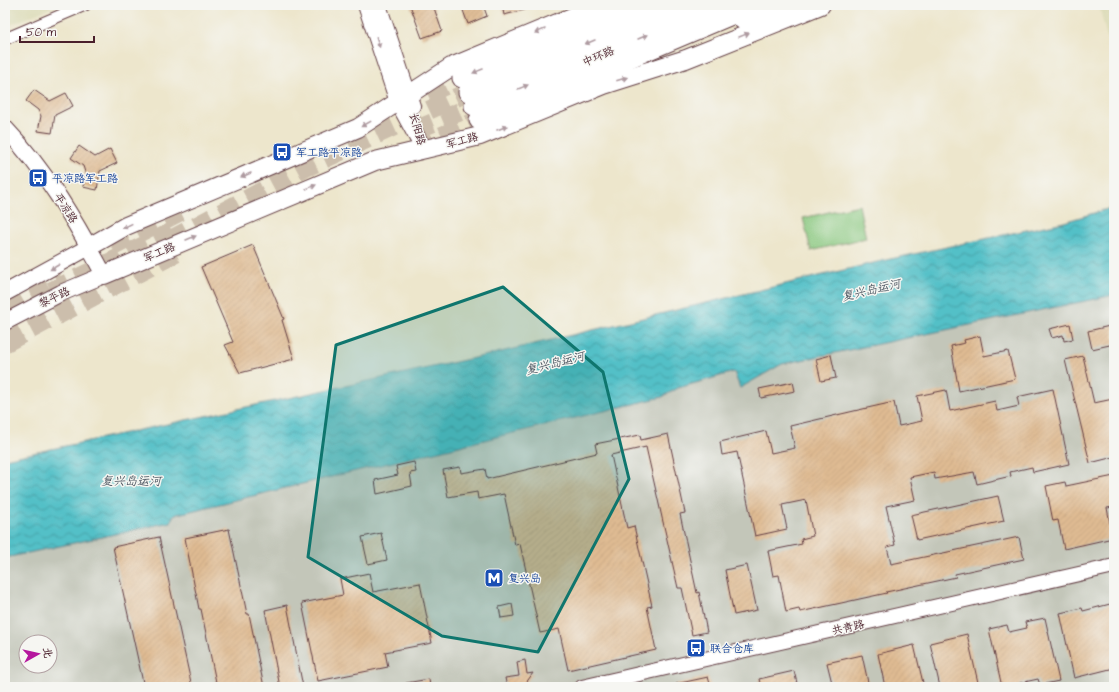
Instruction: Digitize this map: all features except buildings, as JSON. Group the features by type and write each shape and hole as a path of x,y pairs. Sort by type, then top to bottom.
{"highway":[{"path":"470,99 644,5"},
{"name":"中环路","path":"470,99 678,5"},
{"name":"中环路","path":"470,99 721,5"},
{"path":"650,50 755,5"},
{"path":"470,99 650,50 725,27 785,5"}],"main road":[{"name":"长阳路","path":"366,5 424,150"},
{"name":"长阳路","path":"378,5 404,98"},
{"path":"5,293 126,226 358,128 451,67 601,5"},
{"name":"军工路","path":"104,275 375,161 485,134 604,85 686,59 821,5"},
{"name":"平凉路","path":"5,128 44,175 75,221 104,275"},
{"name":"黎平路","path":"5,322 61,293 104,275"}],"street":[{"path":"5,39 85,5"},
{"name":"共青路","path":"582,687 1114,566"}],"highlighted area":[{"path":"503,287 603,372 629,479 538,652 442,636 308,557 336,345"}],"shaded area":[{"path":"5,5 58,5 5,27"},
{"path":"1099,5 1114,5 1114,41 1108,42"},
{"path":"1114,295 1114,687 5,687 5,558 170,522 174,515 662,397 677,388 735,372 740,388 782,364"}],"green space":[{"path":"859,205 866,238 811,251 803,218"}],"water":[{"name":"复兴岛运河","path":"1114,207 1114,295 782,364 740,388 734,372 678,388 662,397 174,515 170,522 5,558 5,459 488,355 886,260 1064,222"}],"tunnel":[{"path":"401,106 462,78"},
{"path":"170,240 305,168 468,92"},
{"path":"415,130 474,106"},
{"path":"415,147 479,120"},
{"path":"112,247 189,207"},
{"path":"51,291 180,228"},
{"path":"5,343 182,250"},
{"path":"5,307 60,275"}],"place":[{"name":"军工路平凉路","path":"282,152"},
{"name":"平凉路军工路","path":"38,178"},
{"name":"复兴岛","path":"494,578"},
{"name":"联合仓库","path":"696,648"}]}
